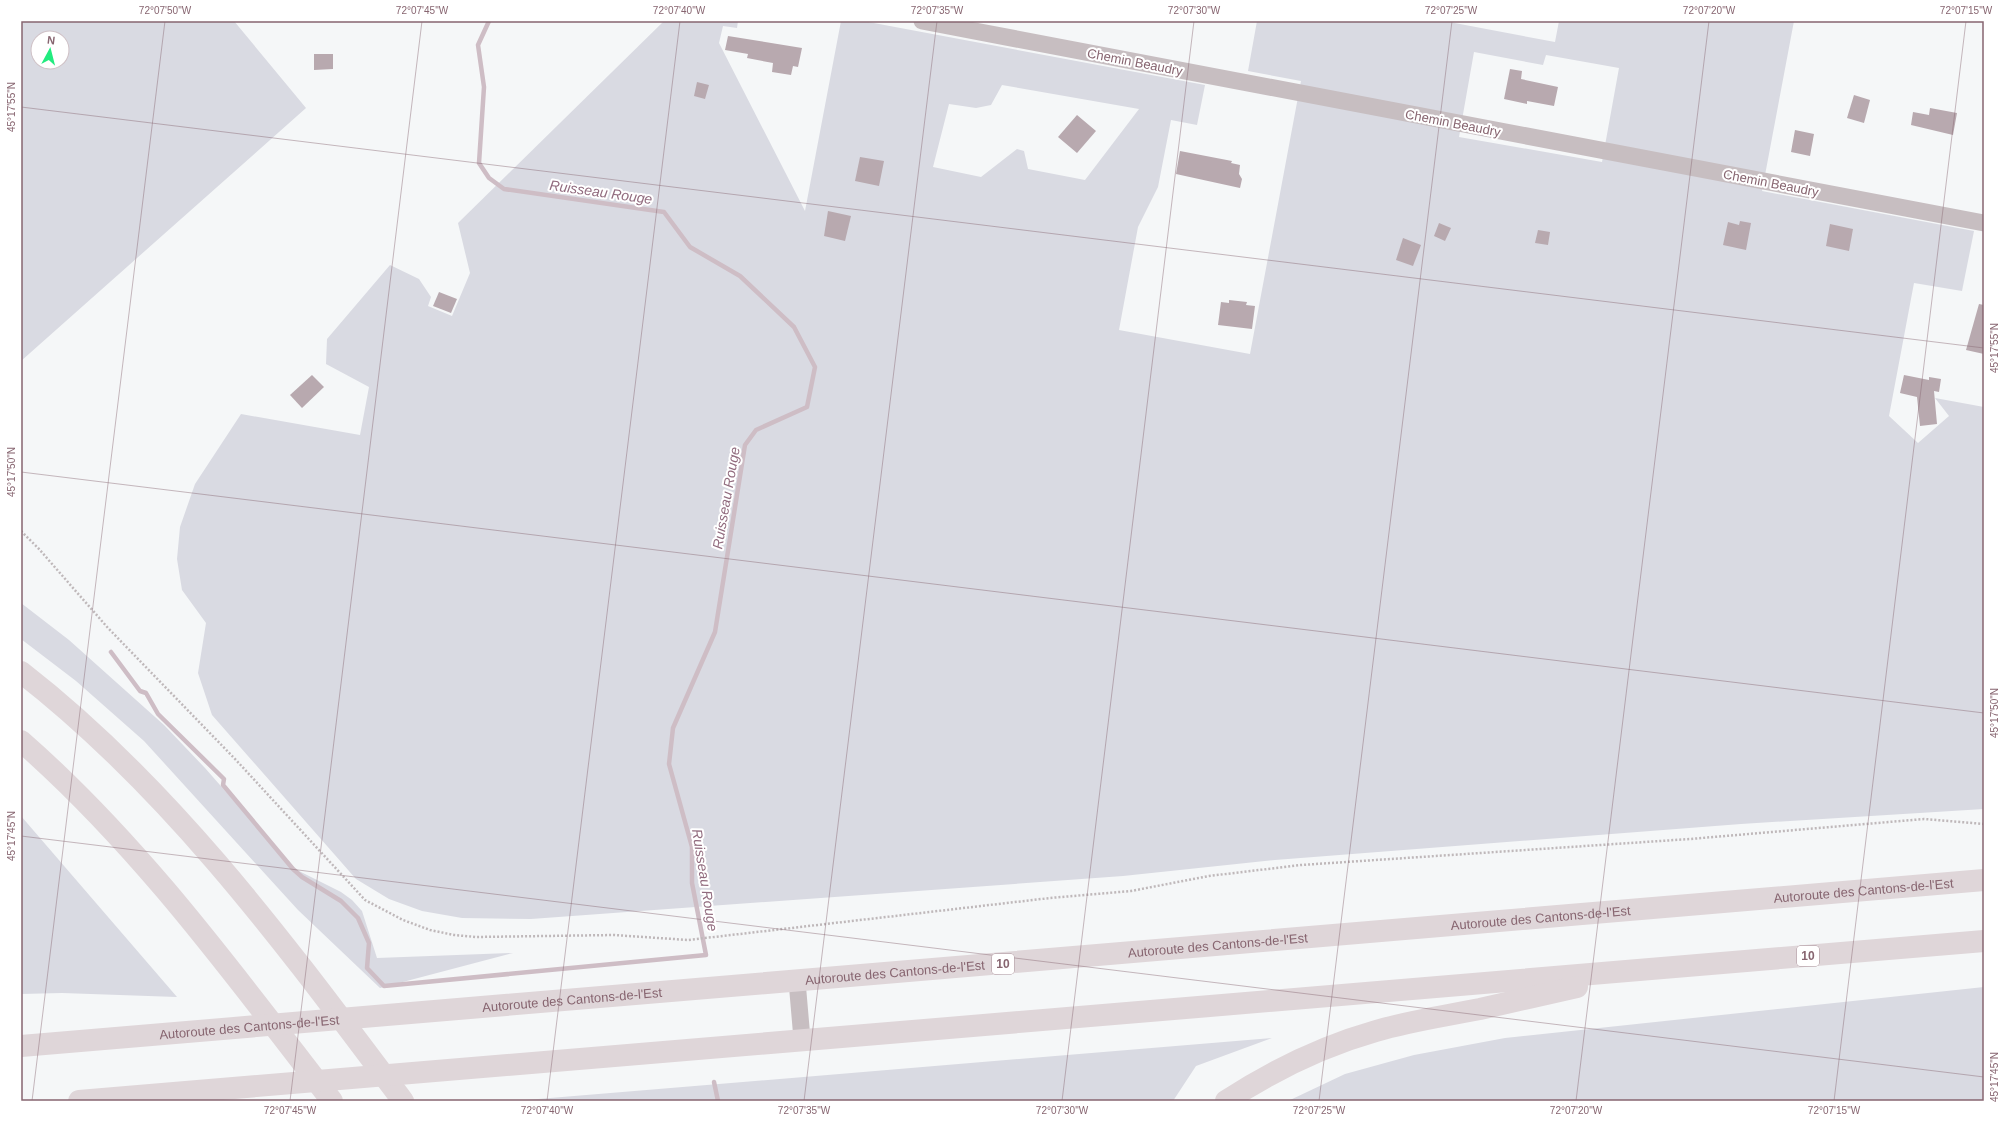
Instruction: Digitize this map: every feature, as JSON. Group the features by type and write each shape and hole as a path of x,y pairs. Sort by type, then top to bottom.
{"highway":[{"path":"21,672 84,724 141,779 229,877 402,1100"},
{"path":"21,741 73,790 140,862 213,947 332,1101"},
{"name":"Autoroute des Cantons-de-l'Est","path":"21,1046 1984,880"},
{"name":"10","path":"79,1101 802,1039 1652,970 1984,941"},
{"path":"1226,1101 1261,1080 1298,1061 1375,1031 1414,1021 1478,1009 1652,970"}],"street":[{"name":"Chemin Beaudry","path":"922,21 1984,223"},
{"path":"797,981 802,1039"}],"path":[{"path":"21,531 39,548 108,628 236,760 355,891 372,905 416,925 460,936 614,935 688,940 1057,897 1131,891 1209,876 1301,865 1682,840 1917,820 1939,820 1984,824"}],"shaded area":[{"path":"21,21 234,21 306,108 21,361"},
{"path":"664,21 738,21 737,28 723,26 719,43 805,211 841,21 863,21 1205,85 1197,125 1171,120 1158,187 1138,227 1119,330 1250,354 1301,81 1248,71 1257,21 1444,21 1555,42 1559,21 1794,21 1762,191 1974,231 1962,291 1914,283 1889,416 1918,443 1949,416 1935,398 1984,407 1984,809 1741,824 1275,860 1123,876 531,919 462,918 422,911 389,899 356,879 212,715 198,673 206,623 182,590 177,559 180,527 195,484 241,414 360,435 369,387 326,364 327,339 390,265 419,279 431,297 428,306 452,316 470,273 458,223","holes":["1474,52 1543,65 1546,55 1619,68 1602,162 1459,137","1002,85 1139,109 1085,180 1028,169 1024,151 1017,149 981,177 933,167 949,104 976,108 991,105"]},
{"path":"21,603 69,640 164,725 205,768 293,868 341,892 352,900 362,911 377,958 513,953 380,988 298,910 144,741 76,681 21,639"},
{"path":"21,816 177,997 62,993 21,994"},
{"path":"1984,987 1984,1101 1288,1101 1345,1074 1414,1055 1505,1038"},
{"path":"1272,1038 1196,1066 1173,1101 514,1101"}],"building":[{"path":"728,36 802,48 798,67 793,66 791,75 772,72 773,63 747,58 748,54 725,50"},
{"path":"314,54 333,54 333,69 314,70"},
{"path":"1510,69 1522,71 1521,79 1558,87 1554,106 1527,101 1527,104 1504,99"},
{"path":"697,82 709,85 705,99 694,96"},
{"path":"1854,95 1870,100 1864,123 1847,118"},
{"path":"1930,108 1957,113 1953,135 1911,125 1913,112 1929,115"},
{"path":"1077,115 1096,131 1077,153 1058,137"},
{"path":"1795,130 1814,134 1810,156 1791,152"},
{"path":"1180,151 1232,161 1231,163 1240,165 1239,174 1242,179 1240,188 1176,174"},
{"path":"860,157 884,161 879,186 855,181"},
{"path":"828,211 851,216 845,241 824,236"},
{"path":"1740,221 1751,223 1746,250 1723,245 1728,222 1739,225"},
{"path":"1439,223 1451,228 1445,241 1434,236"},
{"path":"1830,224 1853,229 1849,251 1826,246"},
{"path":"1538,230 1550,232 1548,245 1535,243"},
{"path":"1403,238 1421,245 1413,266 1396,260"},
{"path":"439,292 457,299 451,313 433,306"},
{"path":"1229,300 1247,302 1246,305 1255,306 1252,329 1218,325 1221,302 1229,303"},
{"path":"1979,304 1984,305 1984,354 1966,350"},
{"path":"312,375 324,387 302,408 290,395"},
{"path":"1904,375 1929,380 1929,377 1941,379 1939,392 1934,391 1937,424 1920,426 1917,397 1900,393"}],"waterway":[{"name":"Ruisseau Rouge","path":"111,652 140,691 146,693 158,714 224,779 223,785 293,869 302,877 341,901 358,918 369,943 367,968 384,986 706,955 692,883 692,847 669,764 673,728 715,632 745,445 756,430 807,407 815,367 794,327 740,276 690,247 664,212 504,189 489,178 479,163 484,87 478,45 489,21"},
{"name":"Ruisseau Rouge","path":"714,1082 718,1101"}]}
